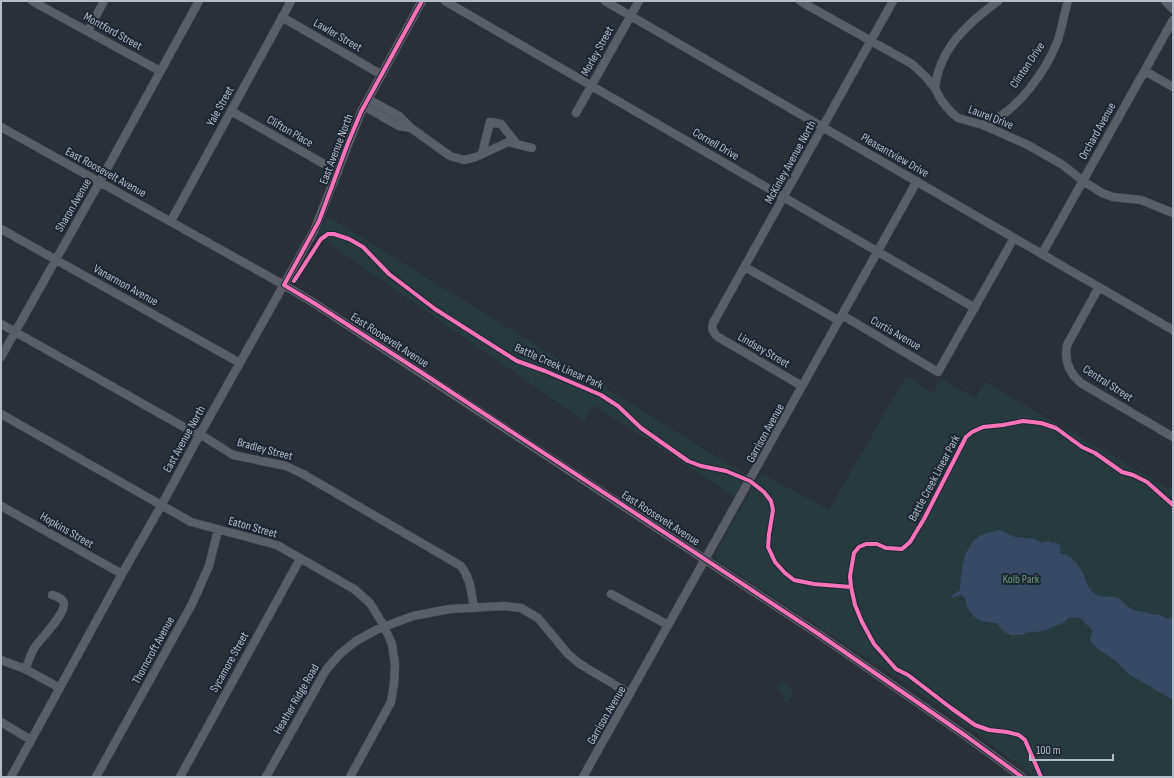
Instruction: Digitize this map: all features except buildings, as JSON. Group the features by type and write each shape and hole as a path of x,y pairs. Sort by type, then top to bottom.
{"street":[{"name":"Montford Street","path":"32,1 160,71"},
{"path":"88,31 104,1"},
{"name":"Sharon Avenue","path":"1,357 199,1"},
{"name":"Yale Street","path":"171,221 291,1"},
{"name":"East Avenue North","path":"11,777 122,574 314,231 348,143 366,103 422,1"},
{"name":"Cornell Drive","path":"445,1 975,308"},
{"name":"Pleasantview Drive","path":"605,1 1173,330"},
{"name":"Morley Street","path":"576,113 638,1"},
{"name":"Laurel Drive","path":"800,1 872,40 912,64 926,76 935,88 941,100 958,118 983,124 1028,145 1063,165 1083,181 1102,193 1113,197 1141,200 1173,213"},
{"name":"McKinley Avenue North","path":"715,334 712,327 713,323 893,1"},
{"path":"935,88 936,76 942,61 960,33 972,20 998,1"},
{"name":"Clinton Drive","path":"983,124 993,121 1002,115 1026,93 1044,67 1057,41 1068,1"},
{"path":"1165,1 1173,9"},
{"name":"Lawler Street","path":"282,17 382,74"},
{"name":"Orchard Avenue","path":"1042,254 1173,20"},
{"path":"1145,70 1173,86"},
{"path":"366,103 398,126 411,128 450,156 464,160 476,157 508,142 532,148"},
{"name":"Clifton Place","path":"231,111 338,172"},
{"path":"482,154 490,122 501,124 516,143"},
{"name":"East Roosevelt Avenue","path":"1,128 284,284 314,303 705,559 891,683 1022,777"},
{"name":"Garrison Avenue","path":"583,777 917,181"},
{"name":"Vanarmon Avenue","path":"1,229 240,362"},
{"path":"975,308 1014,238"},
{"name":"Curtis Avenue","path":"745,267 938,372 975,308"},
{"name":"Central Street","path":"1099,287 1066,345 1065,354 1070,371 1081,383 1173,437"},
{"name":"Bradley Street","path":"1,324 191,431 200,434 233,454 286,466 303,474 461,566 467,574 470,583 474,608"},
{"name":"Lindsey Street","path":"715,334 802,386"},
{"name":"Eaton Street","path":"1,414 191,522 278,545 354,589 370,603 384,626 392,644 395,665 394,684 391,702 350,777"},
{"name":"Hopkins Street","path":"1,506 122,574"},
{"name":"Thorncroft Avenue","path":"96,777 192,604 209,566 218,530"},
{"name":"Sycamore Street","path":"180,777 300,559"},
{"path":"611,594 668,625"},
{"path":"25,669 33,650 58,618 64,606 62,600 52,595"},
{"name":"Heather Ridge Road","path":"266,777 326,670 340,654 356,641 384,626 428,612 450,609 504,606 522,608 538,618 568,654 580,664 630,694"},
{"path":"1,660 25,669 60,688"},
{"path":"1,722 32,740"}],"green space":[{"path":"327,216 748,476 735,497 594,405 584,421 317,235"},
{"name":"Kolb Park","path":"906,376 933,393 941,379 975,398 985,382 1173,491 1173,777 1034,777 929,699 717,560 715,554 761,473 829,510"},
{"path":"783,681 794,692 787,702 777,687"}],"water":[{"path":"999,530 1015,537 1035,539 1042,543 1049,541 1054,544 1056,542 1060,546 1060,553 1070,557 1077,563 1089,588 1097,595 1118,598 1130,608 1153,615 1157,614 1169,619 1173,616 1173,700 1129,674 1117,662 1098,649 1091,642 1090,637 1093,631 1080,618 1069,617 1063,623 1043,631 1025,633 1024,635 1012,635 1004,632 997,623 979,620 975,617 969,610 965,598 961,595 951,598 960,590 962,566 967,550 977,538 984,534"}],"cycle path":[{"path":"422,1 361,112 319,221 284,285 433,380 820,635 966,736 1022,777"},
{"name":"Battle Creek Linear Park","path":"294,281 321,239 328,234 334,234 349,239 363,247 389,274 435,309 517,361 545,371 601,395 618,406 641,428 688,461 701,466 726,471 750,481 764,492 771,501 773,510 768,547 775,562 785,573 794,580 814,584 851,587"},
{"name":"Battle Creek Linear Park","path":"1041,777 1025,740 1019,735 989,730 975,725 908,675 896,669 874,644 855,605 851,587 850,576 854,553 859,547 866,544 877,544 886,548 902,549 910,542 924,519 966,437 972,432 983,427 1023,421 1041,423 1056,428 1082,447 1095,453 1122,472 1133,475 1147,482 1173,505"}]}
